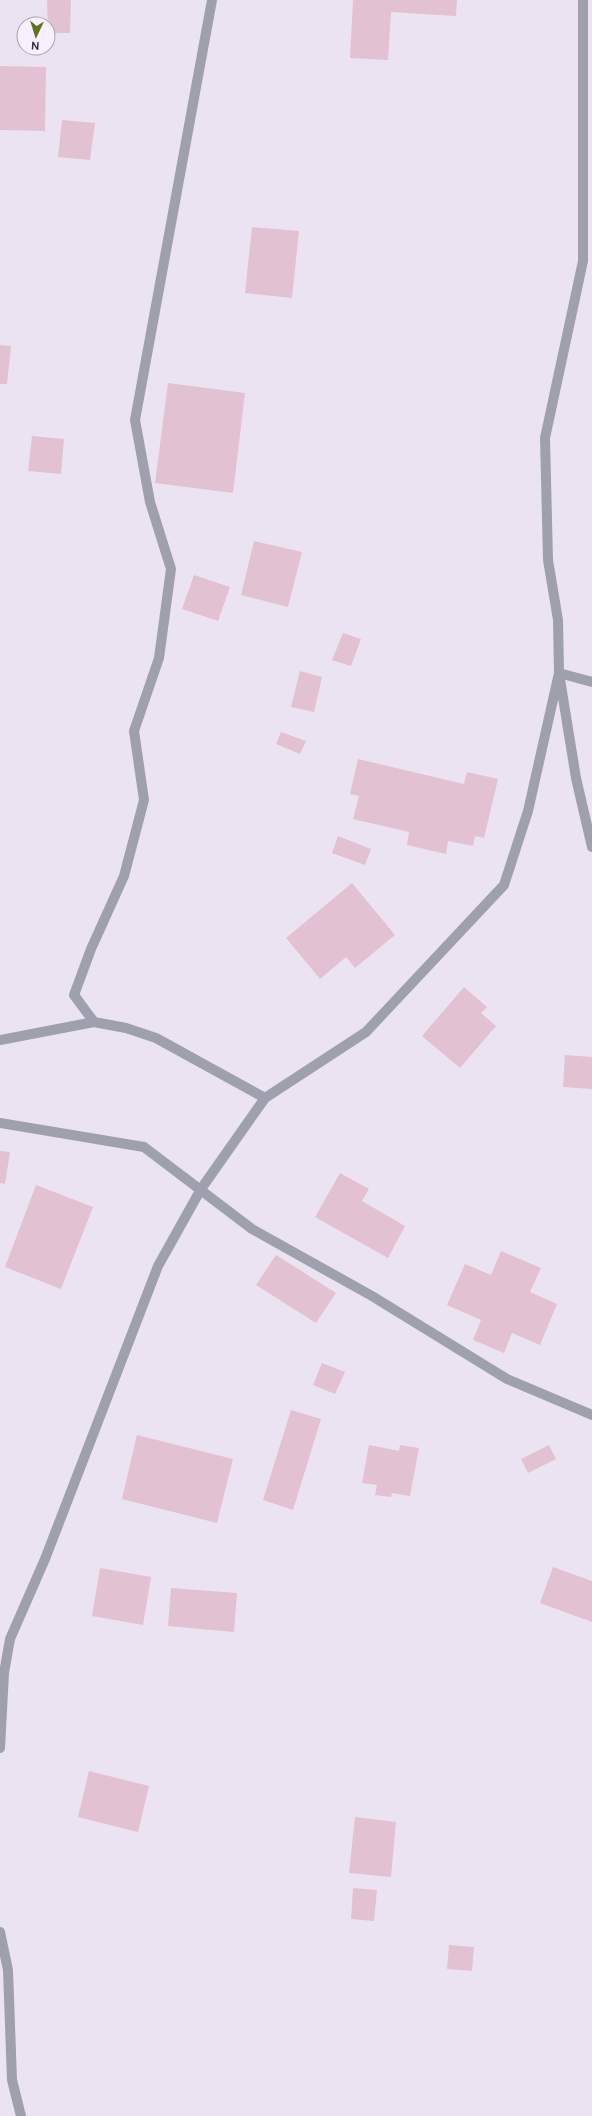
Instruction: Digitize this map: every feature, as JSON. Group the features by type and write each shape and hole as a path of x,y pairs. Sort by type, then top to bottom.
{"street":[{"path":"94,1022 74,995 91,949 124,876 144,800 134,731 159,658 171,569 150,502 135,420 212,0"},
{"path":"583,0 583,261 545,438 548,560 558,620 559,673 576,778 592,847"},
{"path":"559,673 592,682"},
{"path":"0,1748 4,1674 10,1639 45,1559 158,1266 202,1189 265,1098 366,1032 504,885 528,811 559,673"},
{"path":"0,1040 94,1022 126,1028 156,1038 265,1098"},
{"path":"0,1123 144,1147 202,1189 252,1229 372,1296 507,1379 592,1415"},
{"path":"0,1932 8,1970 12,2080 21,2116"}],"building":[{"path":"47,0 71,0 70,33 56,33 56,16 47,16"},
{"path":"353,0 457,0 456,16 391,12 388,60 350,58"},
{"path":"0,66 46,67 45,131 0,130"},
{"path":"62,120 95,123 90,160 58,157"},
{"path":"252,227 299,231 292,298 245,293"},
{"path":"0,345 11,346 7,384 0,384"},
{"path":"168,383 245,393 233,493 155,483"},
{"path":"32,436 64,439 61,474 28,471"},
{"path":"254,541 302,552 288,607 241,595"},
{"path":"194,575 230,587 218,621 182,609"},
{"path":"343,633 361,639 351,666 332,660"},
{"path":"300,671 322,677 314,712 291,707"},
{"path":"281,732 306,741 300,754 276,744"},
{"path":"358,759 464,784 467,772 498,779 484,838 475,836 473,846 448,841 446,854 407,845 409,832 353,819 359,796 350,794"},
{"path":"338,836 371,849 365,865 332,853"},
{"path":"352,883 395,935 355,968 346,957 320,979 286,938"},
{"path":"464,987 487,1007 481,1013 496,1026 460,1068 422,1036"},
{"path":"565,1055 592,1057 592,1089 563,1087"},
{"path":"0,1151 10,1152 5,1184 0,1183"},
{"path":"340,1173 369,1189 362,1201 405,1226 388,1258 315,1217"},
{"path":"36,1185 93,1207 61,1289 5,1267"},
{"path":"501,1251 541,1268 530,1292 557,1304 540,1345 512,1333 504,1353 473,1340 481,1320 447,1305 465,1264 491,1275"},
{"path":"276,1255 336,1293 316,1323 256,1285"},
{"path":"322,1363 345,1372 335,1394 313,1385"},
{"path":"291,1410 321,1419 293,1510 263,1500"},
{"path":"137,1435 233,1459 217,1523 122,1499"},
{"path":"369,1445 399,1451 400,1445 419,1448 410,1496 392,1493 391,1497 375,1495 377,1485 362,1483"},
{"path":"549,1445 556,1459 528,1473 521,1459"},
{"path":"553,1567 592,1581 592,1622 540,1603"},
{"path":"100,1568 151,1577 143,1625 92,1616"},
{"path":"171,1588 237,1593 234,1632 168,1626"},
{"path":"89,1771 149,1786 138,1832 78,1817"},
{"path":"355,1817 396,1822 391,1877 349,1873"},
{"path":"353,1888 377,1890 374,1921 351,1919"},
{"path":"449,1945 474,1947 472,1971 447,1969"}]}
